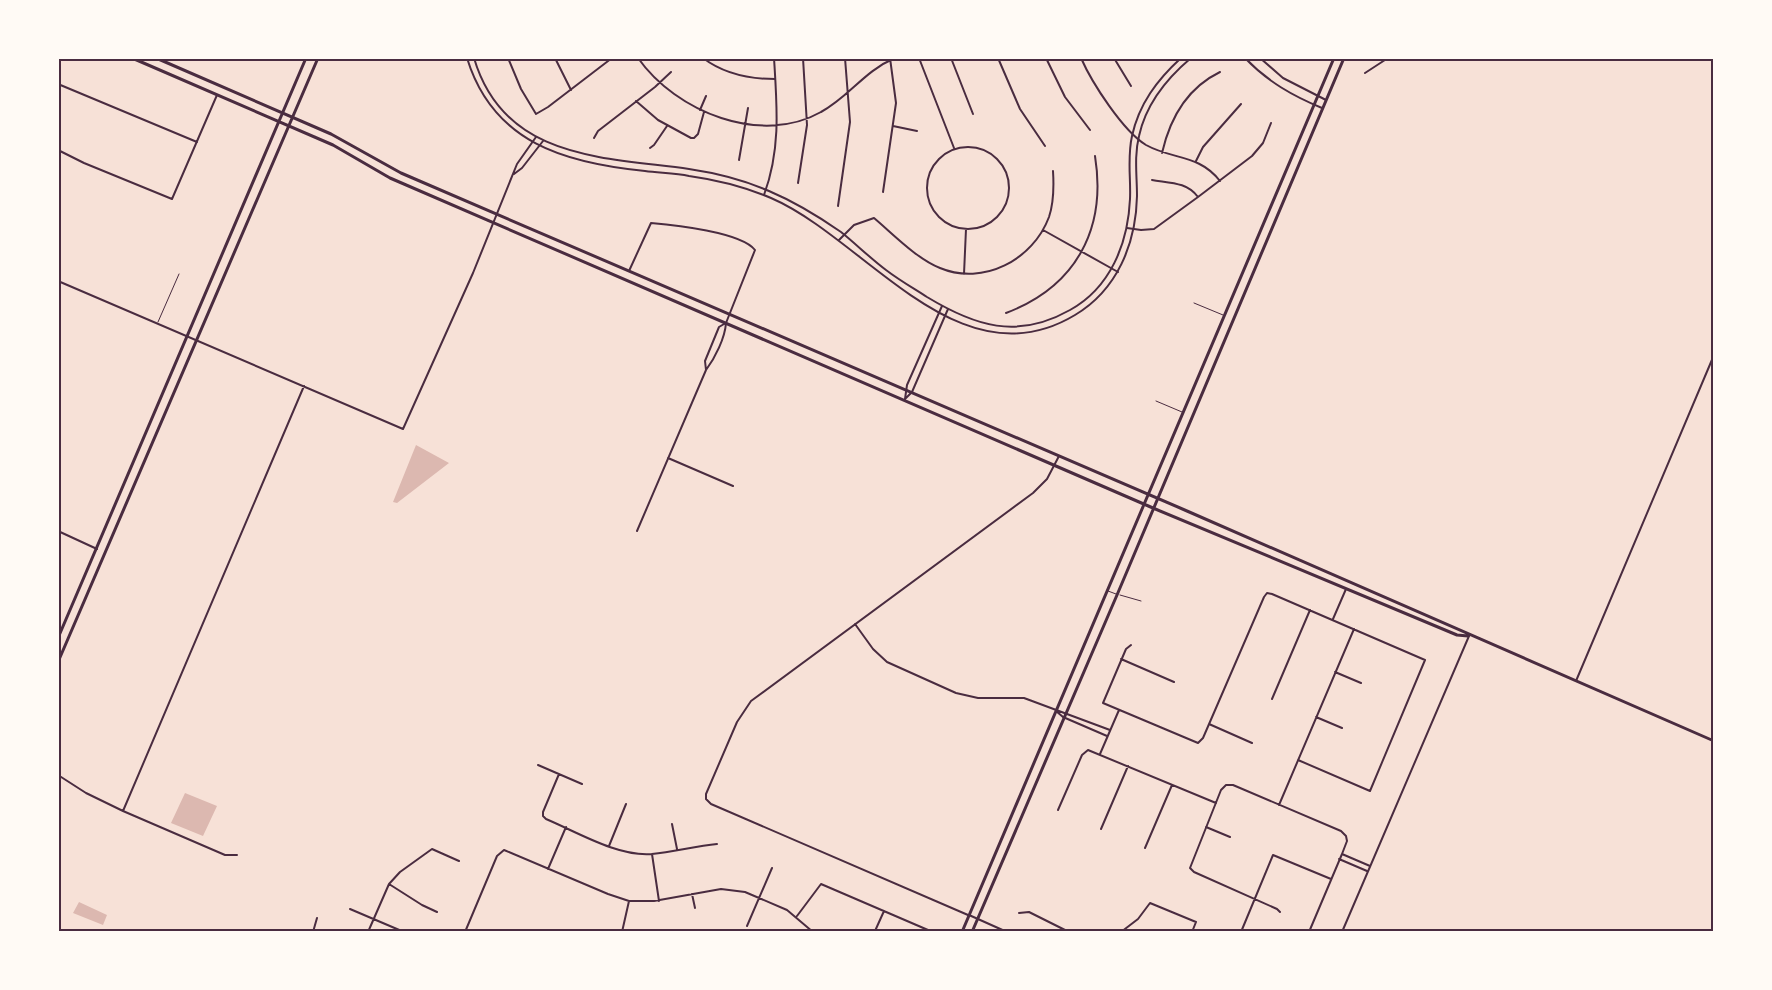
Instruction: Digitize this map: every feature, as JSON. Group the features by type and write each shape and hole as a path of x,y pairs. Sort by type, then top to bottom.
{"main road":[{"path":"132,58 339,148 390,178 905,399 1143,504 1457,635 1469,636"},
{"path":"156,58 346,141 392,169 1158,498 1713,741"},
{"path":"58,638 306,58"},
{"path":"58,662 318,58"},
{"path":"962,932 1334,58"},
{"path":"972,932 1344,58"}],"street":[{"path":"467,58 478,87 491,107 508,126 532,143 564,156 597,164 710,179 764,195 799,212 839,240 884,277 945,316 964,325 991,332 1017,333 1042,329 1069,318 1088,306 1104,291 1118,272 1134,229 1137,204 1135,165 1138,138 1155,97 1167,81 1191,58"},
{"path":"474,58 486,87 498,105 512,121 543,141 593,156 642,165 707,172 766,189 809,211 843,234 885,270 942,306 969,320 1013,326 1042,322 1070,310 1097,289 1112,268 1127,228 1130,196 1129,161 1133,133 1141,108 1152,89 1180,58"},
{"path":"508,58 521,90 536,114 612,58"},
{"path":"555,58 571,90"},
{"path":"603,58 606,63"},
{"path":"639,58 660,82 681,99 700,110 747,123 778,124 807,119 829,107 866,75 895,58"},
{"path":"703,58 737,75 775,79"},
{"path":"764,195 771,172 778,124 774,58"},
{"path":"798,183 807,119 803,58"},
{"path":"838,206 849,133 845,58"},
{"path":"919,58 954,149"},
{"path":"951,58 973,114"},
{"path":"998,58 1020,109 1045,146"},
{"path":"1046,58 1065,97 1090,130"},
{"path":"1081,58 1105,100 1138,138 1162,153 1196,161 1220,181"},
{"path":"1114,58 1131,86"},
{"path":"1245,58 1277,86 1322,108"},
{"path":"1260,58 1283,78 1326,100"},
{"path":"1365,73 1388,58"},
{"path":"883,192 896,98 891,59"},
{"path":"594,138 598,130 671,72"},
{"path":"1162,153 1167,133 1179,106 1203,82 1220,72"},
{"path":"58,84 197,142"},
{"path":"58,150 172,199 217,95"},
{"path":"700,110 706,96"},
{"path":"636,101 667,126 694,138 698,134 704,111"},
{"path":"1196,161 1203,147 1242,104"},
{"path":"739,160 748,108"},
{"path":"1127,228 1154,229 1220,181 1257,152 1268,134 1271,123"},
{"path":"650,148 667,126"},
{"path":"893,126 917,132"},
{"path":"59,283 403,429 494,223 517,164 536,137"},
{"path":"514,174 522,168 543,141"},
{"path":"970,146 987,151 1001,163 1008,180 1007,200 999,215 986,225 966,229 951,226 939,218 931,207 927,193 928,178 933,165 942,155 954,149 970,146"},
{"path":"1006,313 1034,301 1051,289 1072,267 1082,252 1097,208 1098,183 1095,156"},
{"path":"839,240 854,225 874,218 933,265 953,273 983,273 1012,262 1031,246 1043,230 1053,201 1053,171"},
{"path":"1152,180 1186,186 1198,197"},
{"path":"629,271 651,223 706,231 747,243 755,250 729,314 725,330 711,363 705,370 637,531"},
{"path":"964,274 966,229"},
{"path":"1043,230 1118,272"},
{"path":"905,399 905,390 942,306"},
{"path":"905,399 912,392 948,309"},
{"path":"705,370 705,361 719,327 726,323"},
{"path":"1575,682 1713,355"},
{"path":"123,811 304,386"},
{"path":"1007,932 711,804 706,799 737,722 747,706 763,691 1033,493 1047,479 1059,456"},
{"path":"668,458 733,486"},
{"path":"58,531 97,549"},
{"path":"1332,620 1346,589"},
{"path":"1131,645 1121,659 1103,703 1195,742 1200,742 1209,724 1267,593 1425,660 1370,791 1298,760"},
{"path":"1272,699 1310,610"},
{"path":"855,624 873,649 887,662 929,682 964,696 1019,697 1110,730"},
{"path":"1279,805 1354,628"},
{"path":"1342,932 1469,636"},
{"path":"1121,659 1174,682"},
{"path":"1335,672 1361,683"},
{"path":"1100,754 1119,710"},
{"path":"1056,711 1063,717 1107,736"},
{"path":"1316,717 1342,728"},
{"path":"1209,724 1252,743"},
{"path":"1058,810 1086,750 1216,803"},
{"path":"538,765 582,784"},
{"path":"1101,829 1128,766"},
{"path":"559,774 543,816 566,827 609,846 639,854 717,844"},
{"path":"58,775 86,793 123,811 225,855 237,855"},
{"path":"1145,848 1172,785"},
{"path":"1280,912 1255,898 1194,872 1190,868 1216,803 1226,785 1233,785 1341,831 1346,836 1347,841 1342,854 1309,932"},
{"path":"609,846 626,804"},
{"path":"672,825 677,849"},
{"path":"548,869 566,827"},
{"path":"1206,827 1230,837"},
{"path":"368,932 389,884 400,872 432,849 459,861"},
{"path":"465,932 502,851 508,851 629,901 659,901 712,890 730,889 759,897 797,916 813,932"},
{"path":"652,854 659,901"},
{"path":"1342,854 1370,866"},
{"path":"1240,932 1273,855 1331,879"},
{"path":"1339,859 1368,871"},
{"path":"747,926 772,868"},
{"path":"389,884 437,912"},
{"path":"797,916 821,884 928,931"},
{"path":"692,894 695,908"},
{"path":"622,932 629,901"},
{"path":"1121,932 1138,919 1150,903 1196,922 1192,932"},
{"path":"350,909 404,932"},
{"path":"875,931 884,911"},
{"path":"1019,913 1029,912 1069,932"},
{"path":"313,932 317,918"}],"lane":[{"path":"157,324 179,274"},
{"path":"1194,303 1224,316"},
{"path":"1156,401 1183,413"},
{"path":"1106,591 1141,601"}],"shaded area":[{"path":"416,445 449,463 397,503 393,502"},
{"path":"185,793 217,806 203,836 171,823"},
{"path":"79,902 107,915 103,925 73,913"}]}
